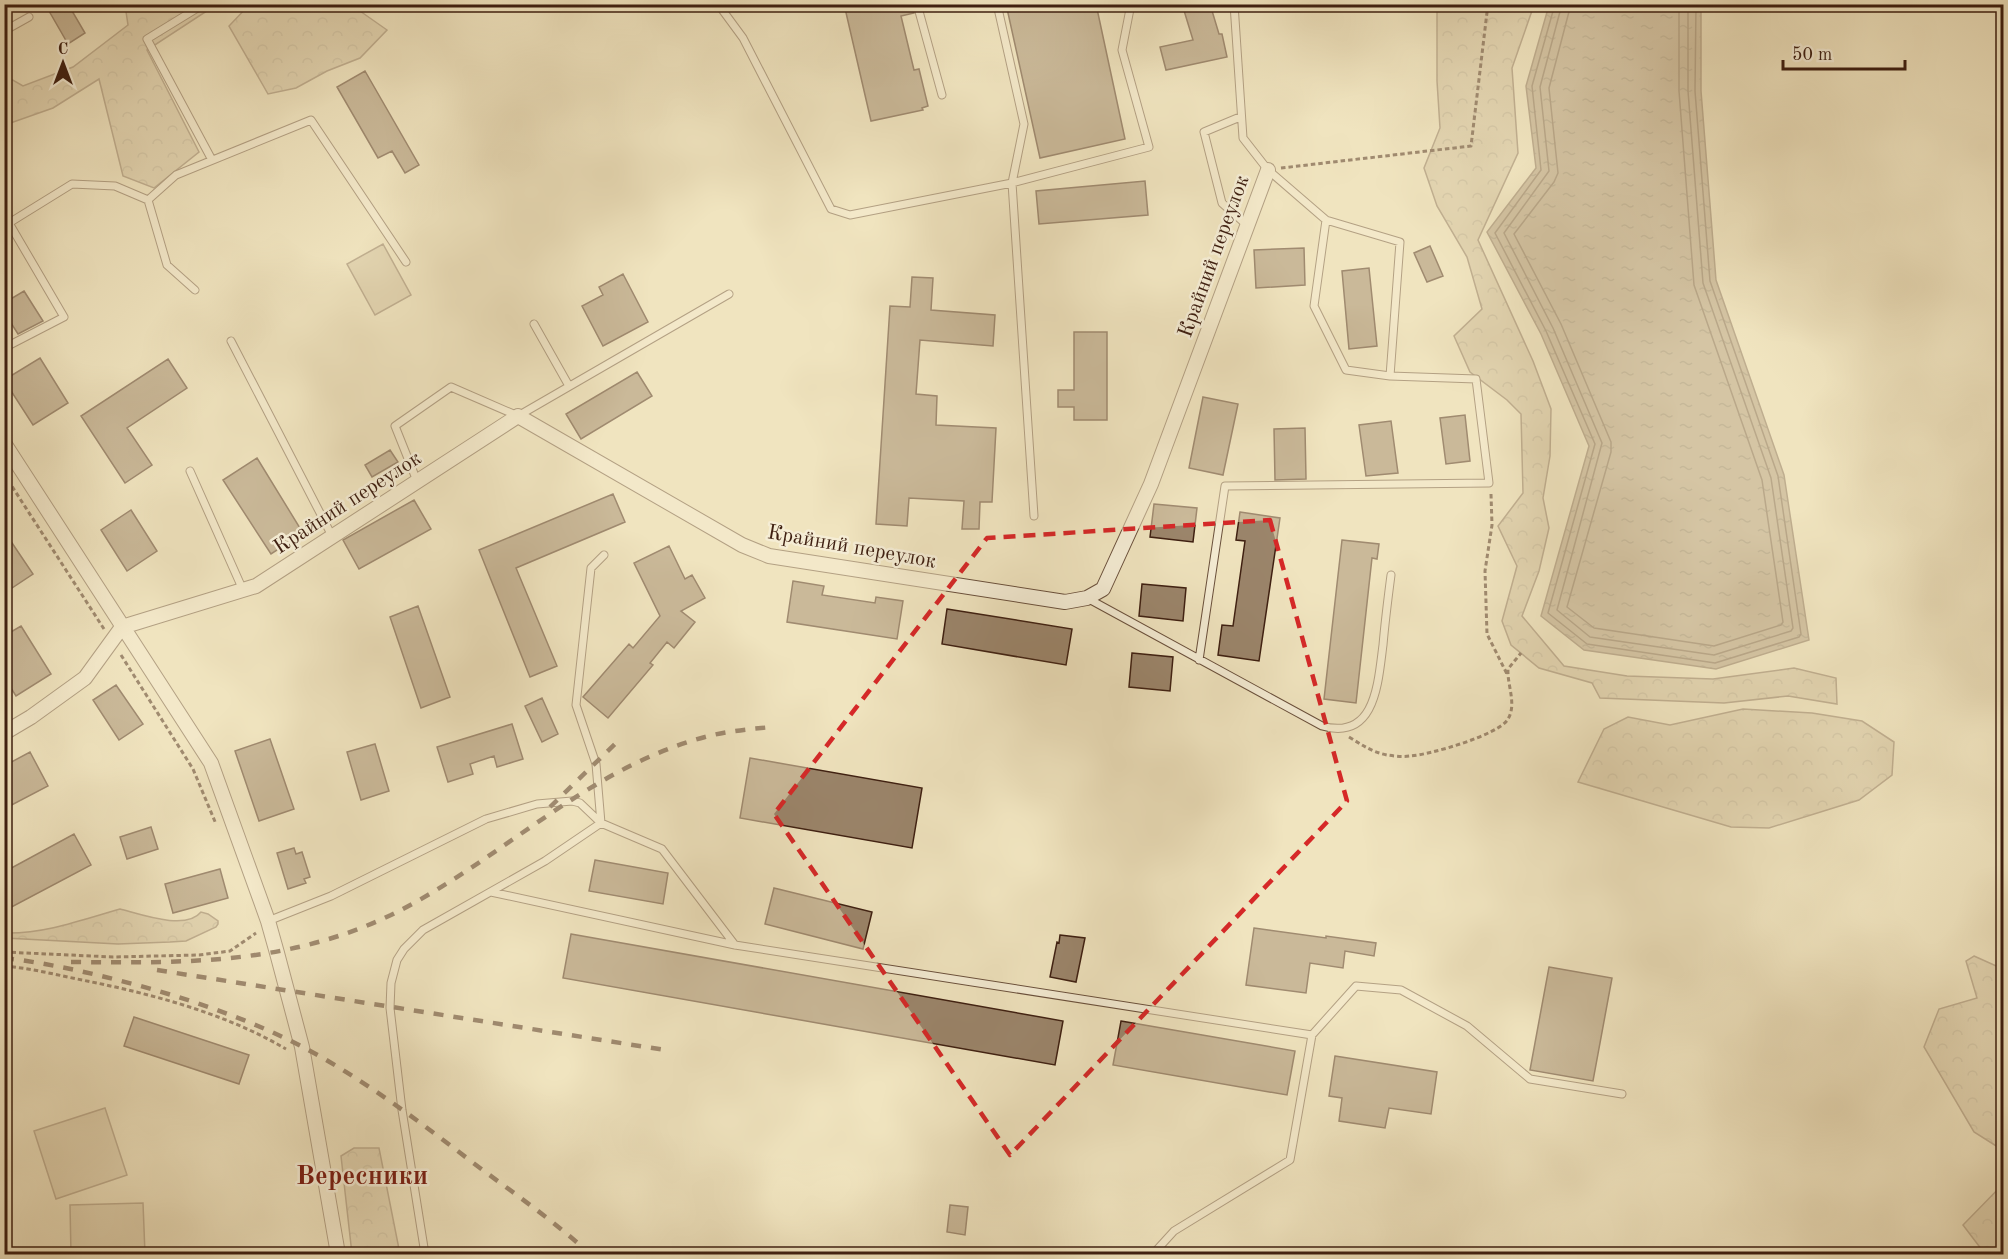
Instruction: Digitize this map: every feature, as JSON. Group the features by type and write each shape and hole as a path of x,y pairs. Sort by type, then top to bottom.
{"street":[{"name":"Крайний переулок","path":"122,627 256,586 518,416 742,545 769,556 1065,602 1087,598 1103,590 1151,484 1268,170"},
{"path":"4,443 211,763 268,921 302,1047 338,1254"},
{"path":"4,733 31,717 85,678 122,627"}],"lane":[{"path":"204,4 147,39 212,160"},
{"path":"718,4 743,38 831,209 850,215 1012,183 1149,147 1122,50 1129,4"},
{"path":"917,4 942,95"},
{"path":"997,4 1024,124 1012,183 1034,516"},
{"path":"1234,4 1243,138 1268,170 1326,220 1400,242 1390,376"},
{"path":"4,31 29,17"},
{"path":"1240,117 1204,132 1221,203 1247,225"},
{"path":"148,201 176,175 311,120 406,262"},
{"path":"4,348 64,317 7,221 72,184 115,186 148,201 167,265 195,290"},
{"path":"1199,660 1225,486 1489,483 1476,379 1390,376 1346,370 1314,306 1326,220"},
{"path":"417,482 395,426 451,387 518,416 729,294"},
{"path":"534,324 569,386"},
{"path":"231,341 332,536"},
{"path":"190,471 243,590"},
{"path":"601,823 596,764 576,705 591,568 604,555"},
{"path":"1087,598 1322,726 1337,730 1349,728 1361,719 1371,705 1377,686 1391,575"},
{"path":"268,921 331,896 474,824 547,802 580,802 601,823 662,849 735,945"},
{"path":"425,1254 402,1110 390,1008 391,983 398,960 412,939 423,930 545,861 601,823"},
{"path":"491,892 735,945 1312,1035"},
{"path":"1153,1254 1174,1231 1290,1160 1312,1035 1356,986 1401,990 1467,1026 1530,1079 1622,1094"}],"path":[{"path":"1268,170 1471,146 1488,4"},
{"path":"4,474 193,769 217,828"},
{"path":"1337,730 1372,751 1409,756 1431,753 1485,735 1507,721 1512,705 1507,676 1487,634 1485,571 1493,508 1489,483"},
{"path":"1507,676 1508,669 1521,653"},
{"path":"4,952 113,957 199,955 230,951 238,947 256,933 252,923"},
{"path":"4,966 93,982 179,1004 226,1021 288,1049 286,1039"}],"highlighted area":[{"path":"1270,520 1347,801 1010,1155 774,814 987,538"}],"green space":[{"path":"350,4 387,30 360,58 327,71 296,88 268,94 229,26 249,5"},
{"path":"125,5 216,5 147,50 199,152 154,188 123,176 99,79 53,108 5,125 4,75 23,86 73,67 128,25"},
{"path":"1437,5 1534,5 1512,68 1518,153 1478,240 1533,361 1551,409 1550,456 1543,498 1549,528 1539,571 1522,616 1564,666 1627,676 1713,679 1794,668 1836,678 1837,704 1788,696 1724,703 1600,698 1592,683 1539,668 1511,645 1502,621 1517,566 1498,526 1523,493 1521,414 1507,400 1470,372 1454,336 1482,309 1467,257 1437,206 1424,168 1440,128 1437,81"},
{"path":"383,244 411,295 375,315 347,264"},
{"path":"1743,709 1812,713 1862,721 1894,742 1892,775 1859,800 1769,828 1731,827 1578,782 1604,729 1628,717 1670,725"},
{"path":"120,909 174,921 194,918 201,912 218,921 218,924 186,941 118,944 5,938 5,933 49,929"},
{"path":"1974,956 2003,969 2004,1147 2001,1149 1974,1132 1924,1047 1939,1009 1977,998 1966,961"},
{"path":"105,1108 127,1175 56,1199 34,1131"},
{"path":"354,1148 379,1148 400,1254 352,1254 341,1156"},
{"path":"2003,1184 2003,1254 1985,1254 1963,1225"},
{"path":"143,1203 145,1254 71,1254 70,1205"}],"water":[{"path":"1549,5 1701,5 1701,91 1716,280 1784,475 1809,640 1716,669 1584,650 1541,616 1589,446 1541,334 1487,232 1536,168 1526,86"}],"building":[{"path":"45,4 68,4 85,33 68,44"},
{"path":"844,4 911,4 914,13 901,16 914,70 919,69 928,106 922,108 923,110 871,121"},
{"path":"1006,4 1096,4 1125,139 1040,158"},
{"path":"1182,4 1210,4 1219,34 1222,34 1227,57 1166,70 1160,47 1193,40"},
{"path":"365,71 419,165 405,173 392,151 378,158 337,87"},
{"path":"1145,181 1148,215 1039,224 1036,191"},
{"path":"1430,246 1443,276 1427,282 1414,253"},
{"path":"1304,248 1305,285 1256,288 1254,250"},
{"path":"1369,268 1377,346 1349,349 1342,271"},
{"path":"623,274 648,322 603,346 582,306 603,295 599,287"},
{"path":"912,277 933,278 931,310 995,315 993,346 920,340 916,394 937,396 936,425 996,428 992,502 980,502 979,529 962,529 964,501 909,498 907,526 876,524 890,306 910,307"},
{"path":"24,291 43,321 18,334 4,312 4,303"},
{"path":"1074,332 1107,332 1107,420 1074,420 1074,407 1058,407 1058,390 1074,390"},
{"path":"40,358 68,403 33,425 4,380"},
{"path":"168,359 187,388 127,428 152,465 125,483 81,416"},
{"path":"637,372 652,396 581,439 566,414"},
{"path":"1203,397 1238,404 1223,475 1189,468"},
{"path":"1465,415 1470,461 1446,464 1440,418"},
{"path":"1391,421 1398,473 1366,476 1359,425"},
{"path":"1305,428 1306,479 1275,480 1274,429"},
{"path":"390,450 398,462 372,477 365,465"},
{"path":"257,458 303,533 271,554 223,480"},
{"path":"613,494 625,522 516,568 557,666 530,677 479,550"},
{"path":"414,500 431,529 359,569 343,540"},
{"path":"1154,504 1197,508 1193,542 1150,537"},
{"path":"131,510 157,551 127,571 101,530"},
{"path":"1240,512 1280,518 1259,661 1218,655 1222,625 1233,626 1245,541 1236,540"},
{"path":"4,531 33,574 12,588 4,576"},
{"path":"1342,540 1379,544 1377,559 1372,558 1356,703 1324,699"},
{"path":"669,546 685,579 692,575 705,598 681,611 695,622 674,648 667,642 650,663 653,665 608,718 583,697 629,644 633,648 660,616 634,563"},
{"path":"793,581 824,586 822,595 875,603 876,597 903,601 897,639 787,622"},
{"path":"1142,584 1186,588 1183,621 1139,616"},
{"path":"418,606 450,697 421,708 390,617"},
{"path":"947,609 1072,629 1066,665 942,644"},
{"path":"21,626 51,674 16,696 4,677 4,636"},
{"path":"1132,653 1173,657 1170,691 1129,687"},
{"path":"116,685 143,724 119,740 93,700"},
{"path":"542,698 558,734 542,742 525,706"},
{"path":"512,724 523,759 497,767 494,756 470,764 473,774 448,782 437,747"},
{"path":"270,739 294,809 259,821 235,751"},
{"path":"375,744 389,791 361,800 347,752"},
{"path":"30,752 48,786 4,809 4,766"},
{"path":"750,758 922,788 912,848 740,818"},
{"path":"151,827 158,849 127,859 120,837"},
{"path":"74,834 91,865 4,911 4,872"},
{"path":"294,848 296,854 302,852 310,877 304,879 306,883 288,889 277,853"},
{"path":"595,860 668,873 663,904 589,891"},
{"path":"220,869 228,898 173,913 165,884"},
{"path":"774,888 872,912 863,949 765,924"},
{"path":"1254,928 1376,943 1374,956 1345,951 1343,968 1310,963 1306,993 1246,985"},
{"path":"571,934 1063,1021 1055,1065 563,978"},
{"path":"1060,935 1085,938 1076,982 1050,977"},
{"path":"1549,967 1612,978 1593,1081 1530,1070"},
{"path":"134,1017 249,1055 239,1084 124,1046"},
{"path":"1121,1021 1295,1051 1287,1095 1113,1065"},
{"path":"1335,1056 1437,1072 1431,1114 1389,1108 1385,1128 1339,1121 1342,1098 1329,1096"},
{"path":"950,1205 968,1207 965,1235 947,1232"}],"railway":[{"path":"71,962 154,962 234,958 313,944 352,931 391,915 431,893 582,793 621,770 662,751 705,737 772,727"},
{"path":"550,807 616,743"},
{"path":"4,958 69,969 158,991 231,1015 300,1046 343,1070 399,1108 547,1218 590,1254"},
{"path":"157,970 665,1050"}],"district":[{"name":"Вересники","path":"362,1175"}]}
